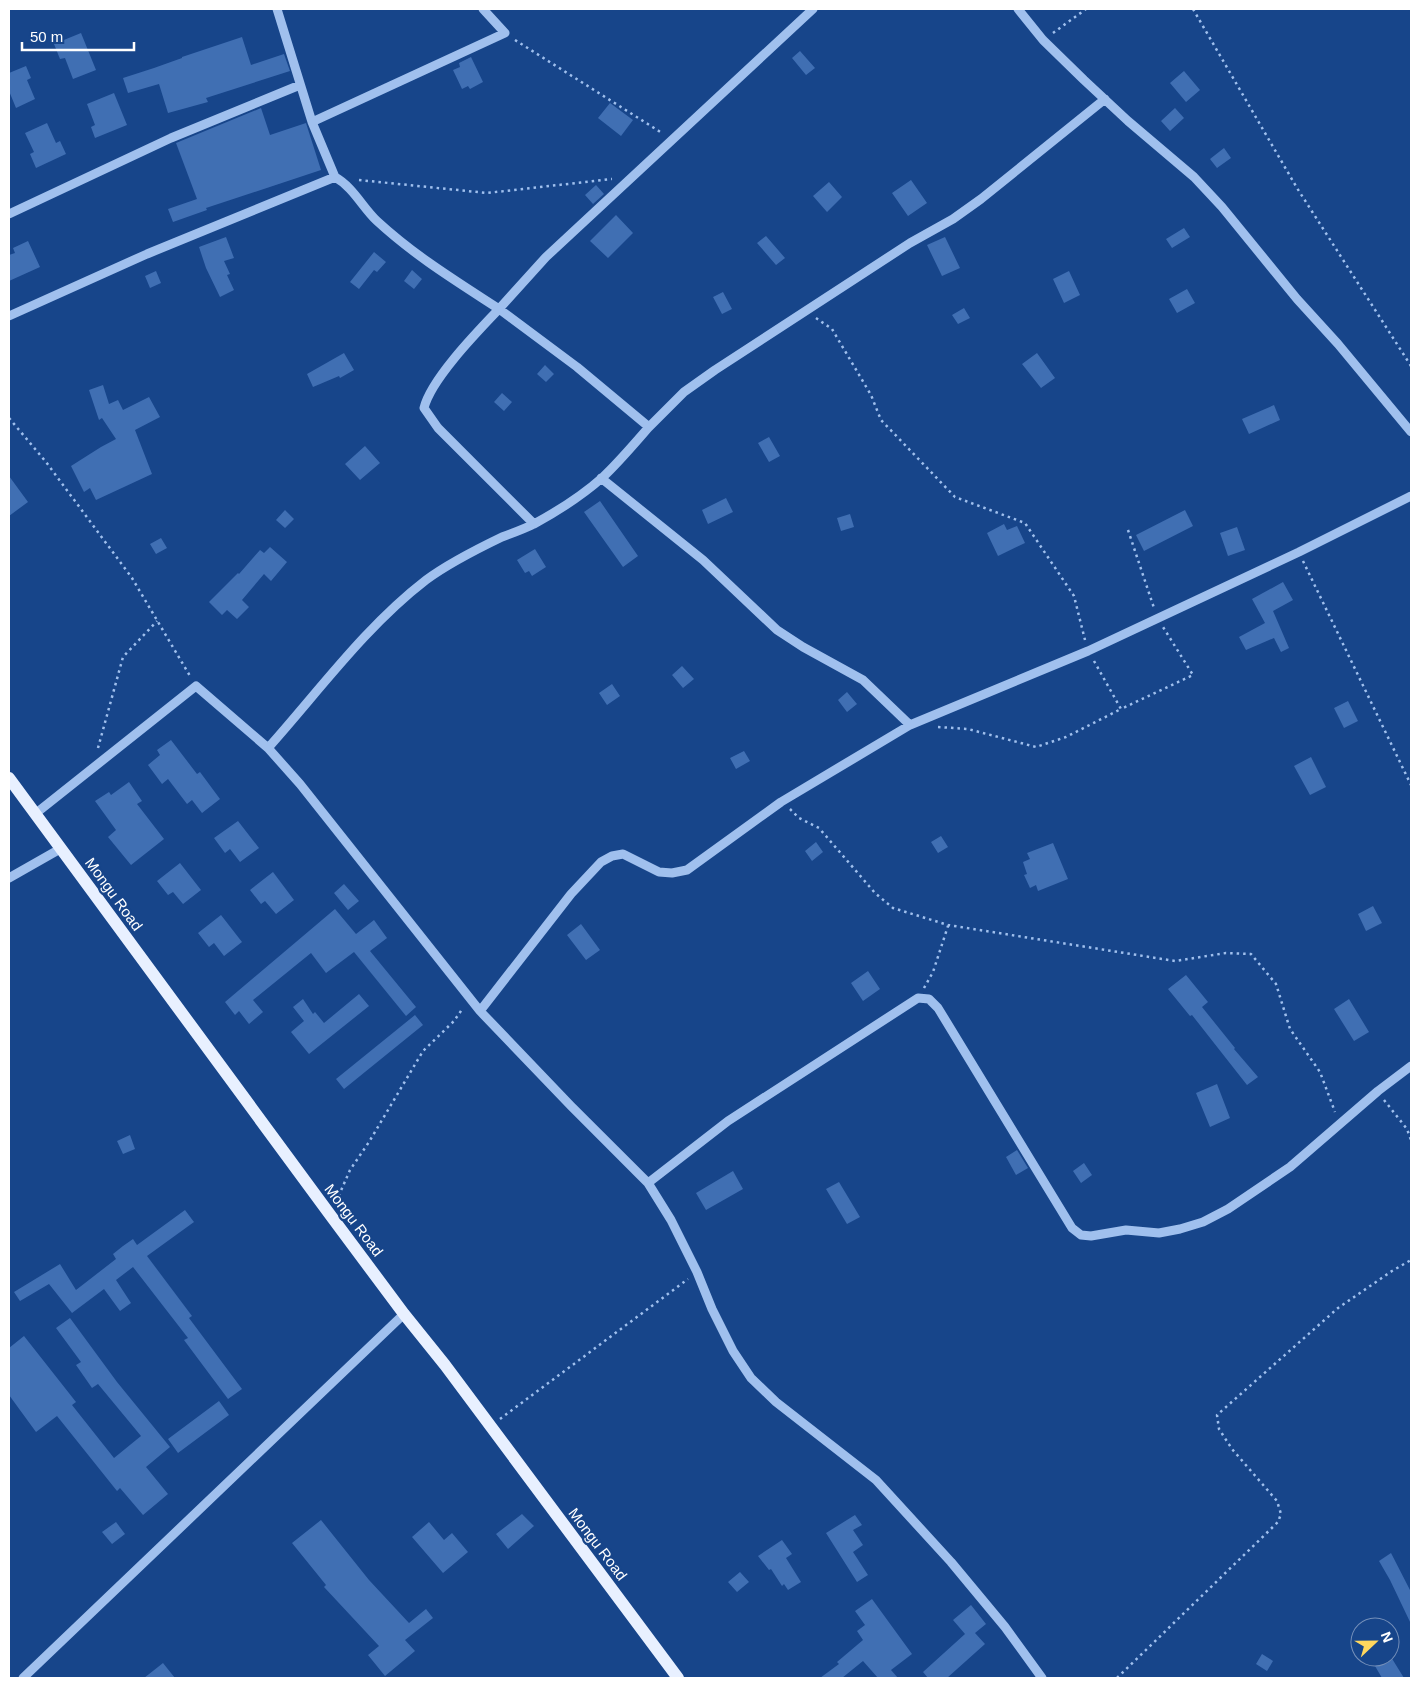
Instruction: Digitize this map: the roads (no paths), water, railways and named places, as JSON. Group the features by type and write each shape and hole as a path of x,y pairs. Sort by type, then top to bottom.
{"main road":[{"name":"Mongu Road","path":"9,778 331,1216 404,1314 445,1365 678,1678"}],"street":[{"path":"276,9 312,122 335,178 343,182 376,220 426,263 499,309 577,367 648,427"},
{"path":"312,122 505,33 483,9"},
{"path":"534,524 438,428 424,408 426,399 449,366 546,257 813,9"},
{"path":"1018,9 1043,40 1105,99 1194,178 1222,207 1411,432"},
{"path":"9,214 171,138 300,84"},
{"path":"268,748 362,640 427,580 462,558 534,524 602,478 648,427 684,392 805,310 982,199 1105,99"},
{"path":"9,316 147,254 335,178"},
{"path":"602,478 702,560 777,630 803,647 864,680 910,725"},
{"path":"480,1011 571,894 601,862 612,856 623,854 659,872 672,873 687,870 782,802 910,725 1088,651 1299,552 1411,496"},
{"path":"35,814 196,686 268,748 300,784 480,1011 648,1183 671,1220 733,1351 751,1378 776,1402 876,1480 951,1562 1005,1627 1042,1678"},
{"path":"9,878 60,849"},
{"path":"648,1183 728,1122 918,998 929,999 938,1008 1072,1228 1081,1235 1091,1236 1126,1230 1159,1233 1180,1230 1228,1209 1290,1167 1378,1091 1411,1066"},
{"path":"23,1678 404,1314"}]}
